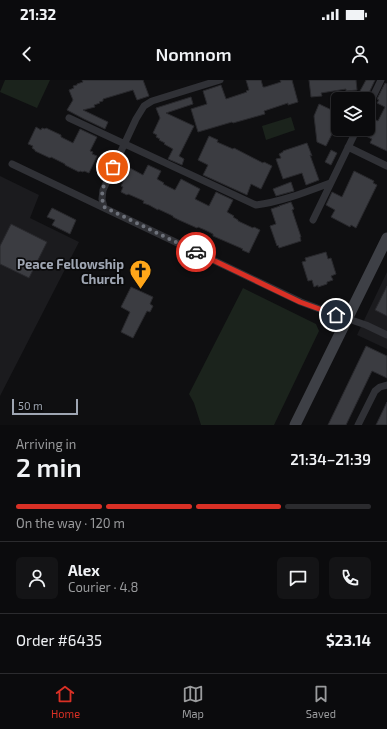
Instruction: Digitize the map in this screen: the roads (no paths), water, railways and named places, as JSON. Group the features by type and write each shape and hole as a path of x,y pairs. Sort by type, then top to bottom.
{"main road":[{"path":"295,425 387,238"}],"street":[{"path":"104,207 102,199 103,190 107,179 136,119 144,106 152,101 220,80"},
{"path":"375,92 381,80"},
{"path":"69,118 256,205 271,203 330,183"},
{"path":"313,220 354,136"},
{"path":"348,147 387,166"},
{"path":"12,164 300,302 325,312 366,325 387,335"},
{"path":"358,425 375,391 384,386"}],"place":[{"name":"Peace Fellowship Church","path":"140,290"}]}
